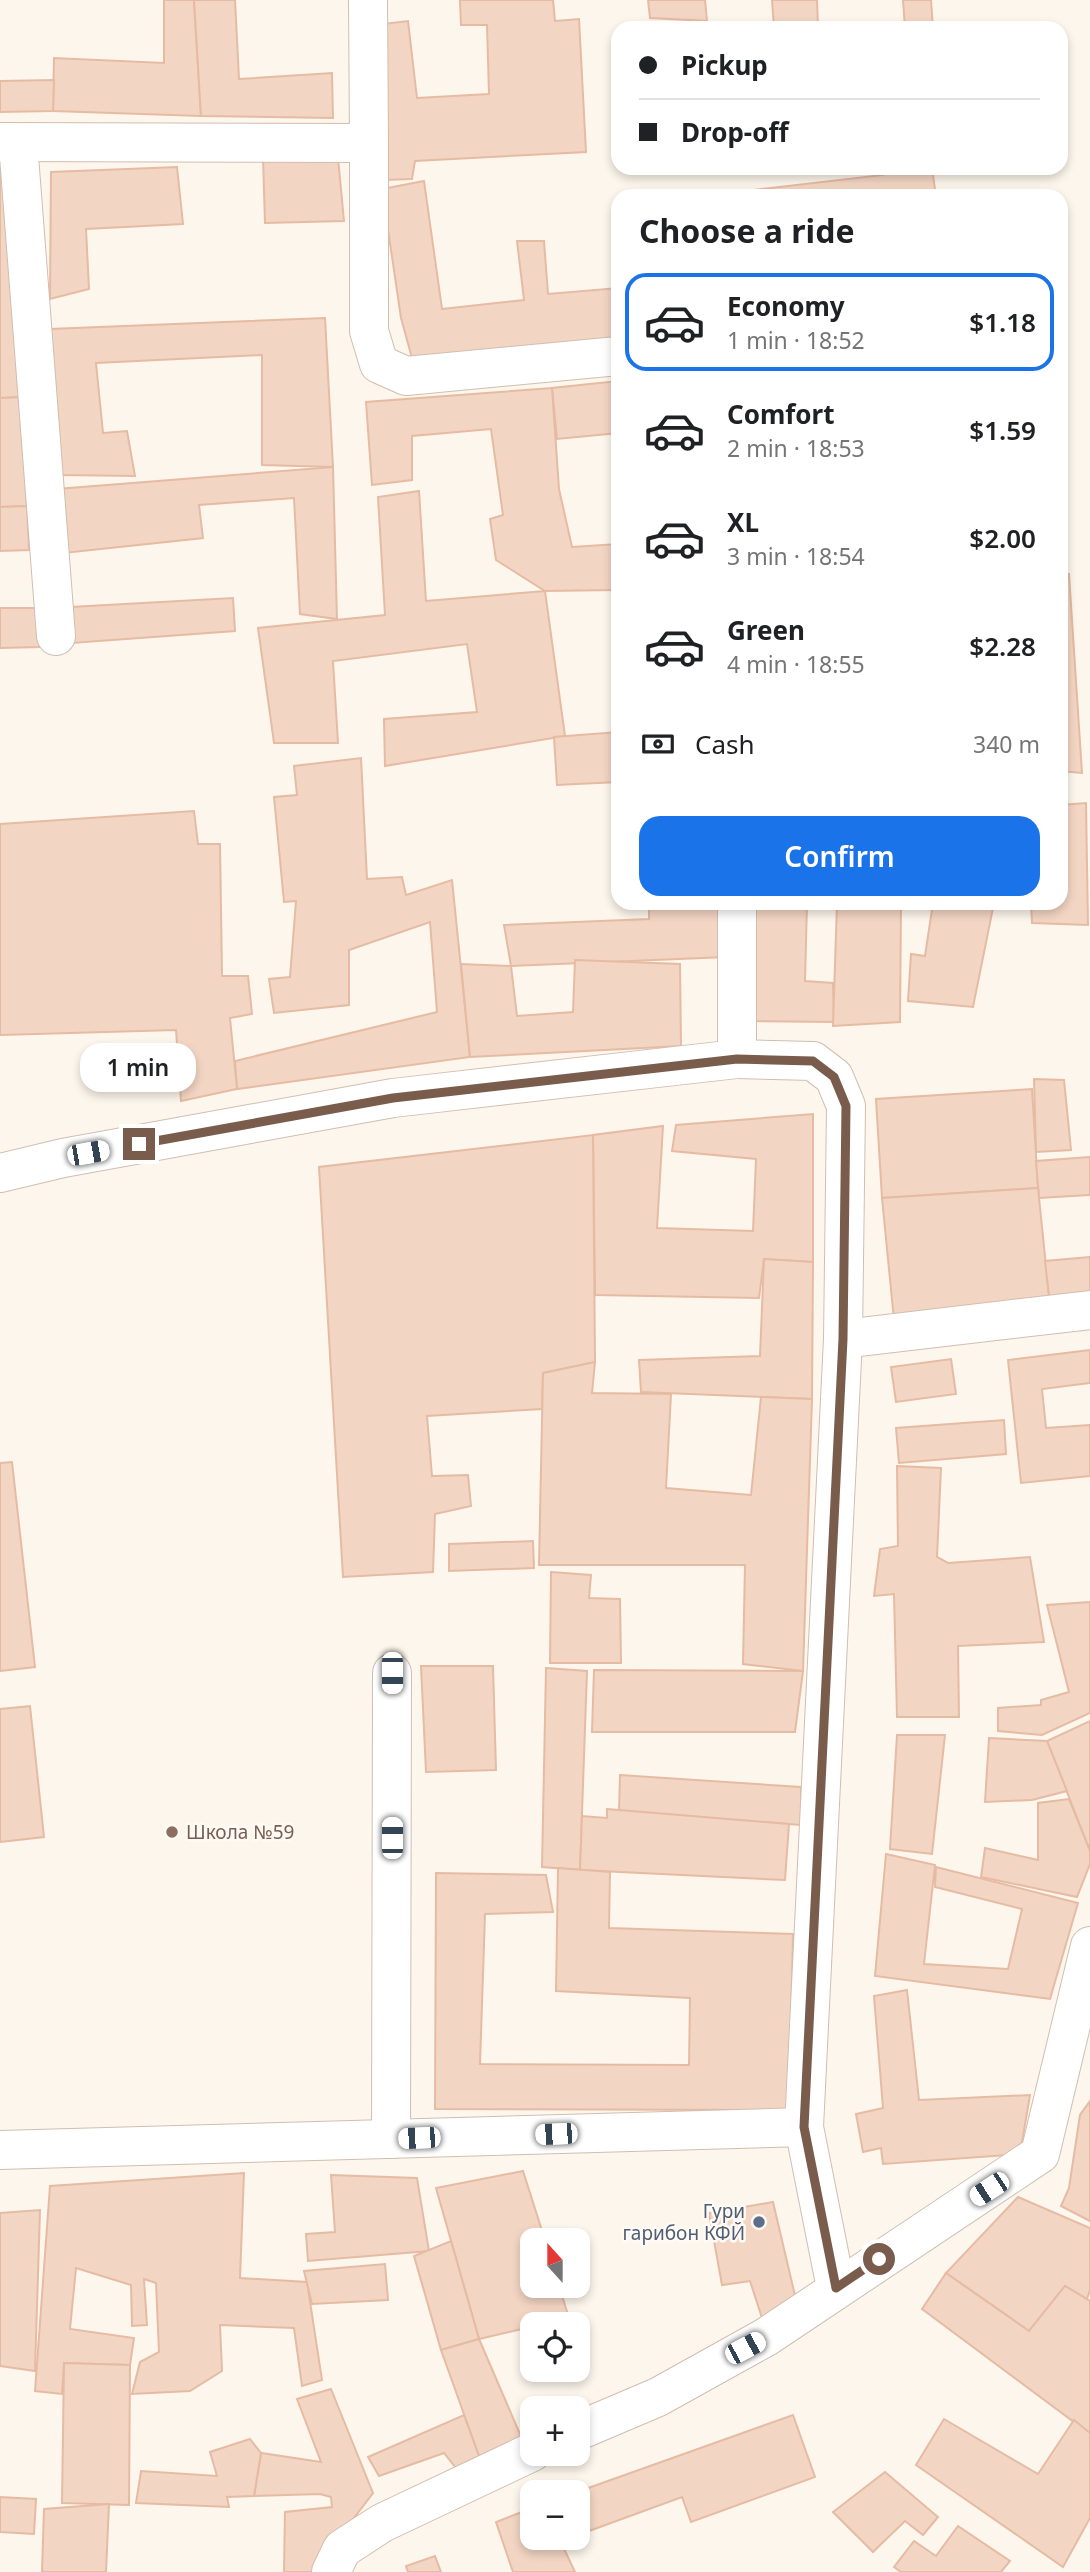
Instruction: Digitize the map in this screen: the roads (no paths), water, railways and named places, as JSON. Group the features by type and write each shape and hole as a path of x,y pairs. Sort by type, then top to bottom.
{"street":[{"path":"368,0 369,331 379,364 407,376 611,357"},
{"path":"56,636 9,143 369,143"},
{"path":"737,910 737,1059"},
{"path":"0,1173 63,1158 393,1098 737,1059 813,1061 834,1077 846,1106 843,1339 804,2127 836,2288"},
{"path":"843,1339 1090,1310"},
{"path":"391,2139 392,1673"},
{"path":"590,2426 658,2397 766,2337 1040,2154 1077,2052 1090,1946"},
{"path":"0,2150 804,2127"},
{"path":"331,2572 342,2549 382,2523 520,2458"}],"place":[{"name":"Школа №59","path":"172,1832"},
{"name":"Гури гарибон КФЙ","path":"759,2222"}]}
